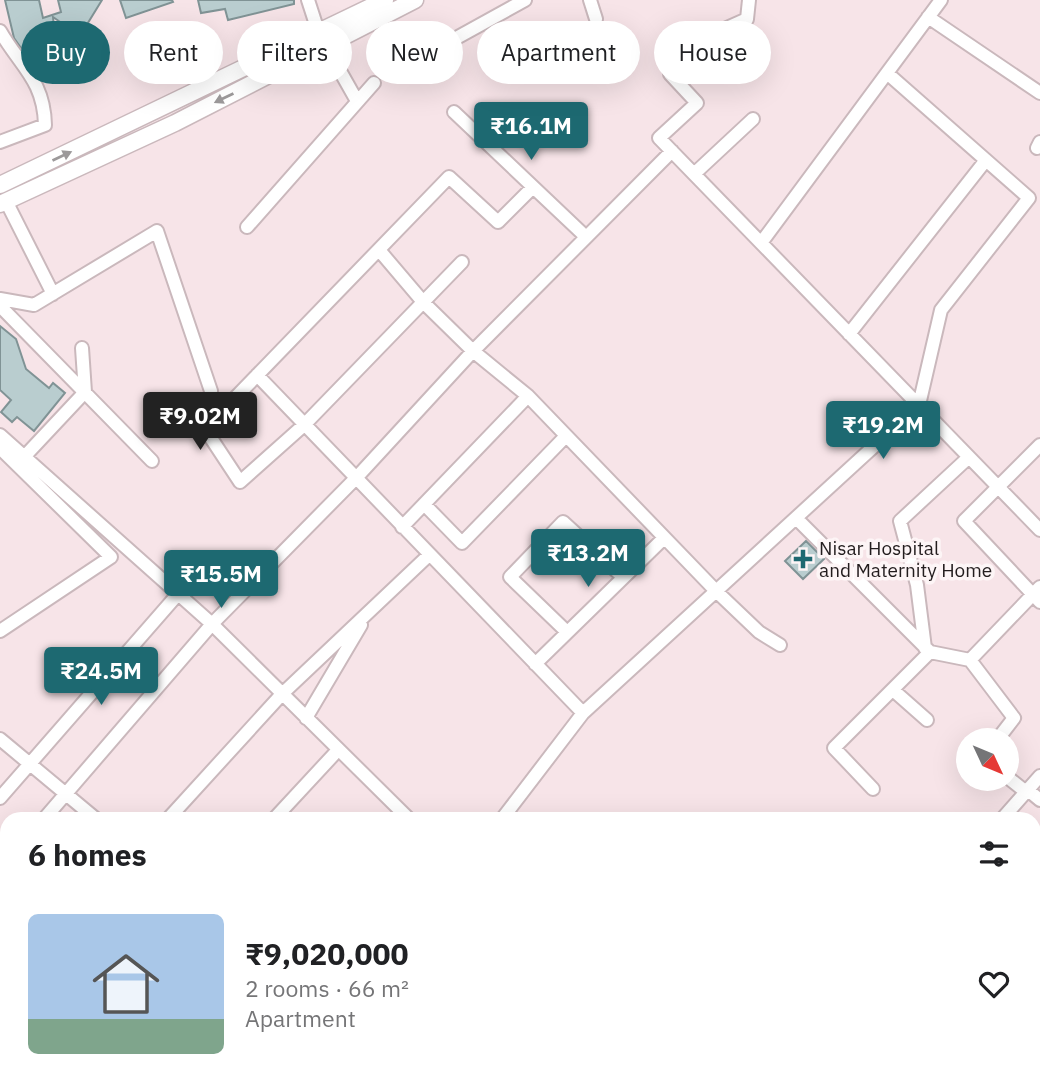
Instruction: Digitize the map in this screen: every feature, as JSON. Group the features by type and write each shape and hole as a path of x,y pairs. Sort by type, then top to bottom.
{"main road":[{"path":"352,22 385,0"},
{"path":"352,28 415,0"},
{"path":"0,185 237,79"},
{"path":"3,203 238,84"}],"street":[{"path":"308,0 316,21"},
{"path":"463,35 525,0"},
{"path":"590,0 596,19"},
{"path":"743,21 747,19 749,0"},
{"path":"761,243 941,0"},
{"path":"929,17 1040,93"},
{"path":"0,31 34,76 45,105 45,125 0,142"},
{"path":"507,812 583,713 919,405 942,310 1030,198 887,73"},
{"path":"347,84 357,102"},
{"path":"247,227 373,84"},
{"path":"680,84 698,103 659,138 1040,530"},
{"path":"454,112 585,236"},
{"path":"694,174 753,119"},
{"path":"50,812 212,624 357,477 473,351 672,150"},
{"path":"849,334 986,160"},
{"path":"462,262 304,425 240,482 205,429 449,177 498,222 533,187"},
{"path":"3,203 53,294"},
{"path":"0,299 34,305 157,231 211,391"},
{"path":"379,250 424,303 473,351 528,396 716,591 759,632 780,645"},
{"path":"0,306 152,461"},
{"path":"24,457 85,393 82,348"},
{"path":"257,375 583,713"},
{"path":"402,527 528,396"},
{"path":"0,435 212,624 402,812"},
{"path":"424,504 462,543 566,436"},
{"path":"970,660 1038,594 964,522 1040,445"},
{"path":"0,448 111,556 0,631"},
{"path":"928,650 917,585 900,521 969,457"},
{"path":"796,518 928,650 970,660 1014,718 1006,728"},
{"path":"567,632 510,577 563,522 624,578"},
{"path":"535,664 664,538"},
{"path":"174,812 282,695 429,555"},
{"path":"0,798 178,594"},
{"path":"306,718 369,612"},
{"path":"873,789 834,748 893,690 928,650"},
{"path":"893,690 927,720"},
{"path":"0,739 88,812"},
{"path":"280,812 338,750"},
{"path":"1008,812 1040,776"},
{"path":"1019,785 1040,800"}],"building":[{"path":"5,0 39,0 43,18 61,12 58,0 102,0 89,21 59,21 53,17 53,21 21,21 21,48 14,38"},
{"path":"120,0 172,0 173,2 126,18"},
{"path":"198,0 294,0 294,4 228,20 225,9 201,13"},
{"path":"0,326 16,339 26,369 49,388 53,383 65,393 34,431 17,417 12,422 1,412 11,400 0,390"},
{"path":"806,541 824,559 803,579 785,561"}],"place":[{"name":"Nisar Hospital and Maternity Home","path":"803,559"}]}
